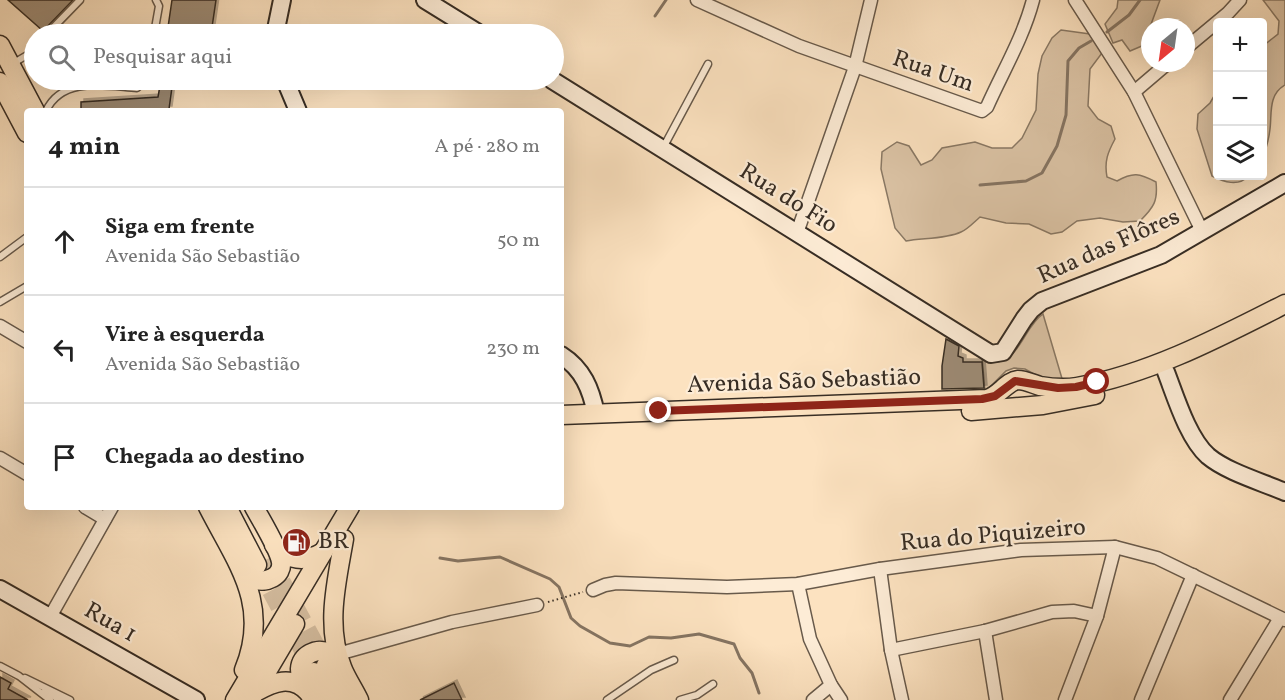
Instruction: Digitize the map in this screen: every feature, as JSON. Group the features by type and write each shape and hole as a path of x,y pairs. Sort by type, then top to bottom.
{"main road":[{"path":"0,45 24,89"},
{"path":"0,82 24,127"},
{"path":"25,90 34,108"},
{"path":"1016,383 1067,388 1129,372 1210,341 1285,304"},
{"name":"Avenida São Sebastião","path":"564,425 960,412 1063,402 1166,372 1217,350 1285,316"},
{"path":"1016,383 1030,386 1033,394 1030,402 1021,407"},
{"name":"Avenida São Sebastião","path":"564,415 982,399 995,396 1016,383"},
{"path":"210,510 250,594 255,629 247,664 233,700"},
{"path":"228,510 266,556 280,560 281,566 269,580 260,581 250,577 232,554"},
{"path":"243,510 266,556"},
{"path":"255,510 266,556"},
{"path":"233,700 348,510"},
{"path":"252,697 361,510"},
{"path":"329,700 334,612 344,539"},
{"path":"266,556 283,554 297,559 310,559 323,552"},
{"path":"311,697 300,670 302,663 315,651 327,652 344,700"},
{"path":"330,664 359,700"},
{"path":"252,697 270,684 284,681 297,684 311,697"}],"street":[{"path":"277,24 282,0"},
{"path":"425,0 464,24"},
{"path":"697,0 799,46 855,67"},
{"path":"797,233 855,67 872,0"},
{"name":"Rua Um","path":"855,67 978,110 985,110 1025,26 1033,0"},
{"path":"1076,0 1134,92 1202,231"},
{"path":"1195,40 1240,0"},
{"path":"1134,92 1157,72"},
{"name":"Rua do Fio","path":"564,87 991,354 999,354"},
{"path":"289,90 297,108"},
{"name":"Rua das Flôres","path":"999,354 1006,349 1031,309 1042,301 1161,255 1285,183"},
{"path":"0,326 24,340"},
{"path":"564,357 582,375 592,394 596,414"},
{"path":"1166,372 1189,427 1203,451 1220,464 1285,492"},
{"path":"0,458 24,472"},
{"path":"90,510 105,519"},
{"path":"50,617 110,510"},
{"path":"1065,700 1097,616 1115,547"},
{"name":"Rua do Piquizeiro","path":"593,590 616,583 727,587 798,584 880,569 1021,550 1115,547 1157,558 1283,619"},
{"path":"880,569 891,650 902,700"},
{"path":"1141,700 1192,575"},
{"path":"798,584 810,639 831,685 841,700"},
{"name":"Rua 1","path":"0,588 196,700"},
{"path":"330,664 452,622 542,604"},
{"path":"891,650 985,631 1052,612 1074,611 1097,616"},
{"path":"1230,700 1283,619"},
{"path":"985,631 996,700"},
{"path":"813,700 831,685"}],"lane":[{"path":"57,24 80,0"},
{"path":"156,0 159,6 156,24"},
{"path":"11,65 24,57"},
{"path":"663,149 708,64"},
{"path":"48,108 65,90"},
{"path":"0,257 24,239"},
{"path":"0,302 24,288"},
{"path":"607,700 651,670 674,660"},
{"path":"0,666 60,700"},
{"path":"19,676 50,700"},
{"path":"19,676 70,700"},
{"path":"680,700 697,695 713,684"}],"path":[{"path":"542,604 580,592"}],"shaded area":[{"path":"1118,0 1160,0 1153,18 1141,18 1141,46 1130,51 1122,40 1113,43 1105,24 1117,8"},
{"path":"1263,0 1285,0 1285,85 1273,99 1267,143 1267,43 1278,34 1279,21"},
{"path":"1061,30 1090,34 1102,53 1090,69 1088,106 1098,119 1111,126 1115,139 1107,157 1107,177 1117,181 1136,175 1156,182 1156,199 1152,208 1140,221 1123,222 1100,218 1077,221 1062,232 1051,234 1029,224 1006,223 980,217 966,229 955,234 906,241 895,228 881,169 882,152 897,142 909,146 921,165 932,160 942,148 975,142 992,148 1012,148 1022,138 1036,110 1038,74 1042,56 1052,38"},
{"path":"1213,98 1213,176 1197,129 1198,114"},
{"path":"1221,180 1242,180 1236,182"},
{"path":"1043,314 1063,382 1045,380 1025,369 1014,368 1006,371 985,392 982,357 997,362 1005,360 1017,349 1031,326"}],"building":[{"path":"8,0 73,0 50,24 35,24"},
{"path":"172,0 216,0 212,24 168,24"},
{"path":"159,90 172,90 169,108 81,108 81,102 158,97"},
{"path":"946,339 959,346 958,356 963,358 963,362 982,362 984,388 942,389 942,366"},
{"path":"0,677 11,683 8,689 28,700 0,700"},
{"path":"454,683 462,700 420,700"}],"waterway":[{"path":"655,16 666,0"},
{"path":"1107,32 1129,15 1140,0"},
{"path":"980,185 1026,181 1042,173 1057,146 1066,115 1068,61 1079,48 1091,41"},
{"path":"440,558 458,561 500,557 550,579 559,587 571,618 580,626 610,643 630,646 649,637 671,638 699,634 734,644 740,658 752,673 759,693"}],"tunnel":[{"path":"269,558 325,663"},
{"path":"258,567 313,669"}],"place":[{"name":"BR","path":"297,542"}],"route":[{"path":"659,411 987,399 995,396 1011,382 1019,380 1058,388 1097,382"}]}
